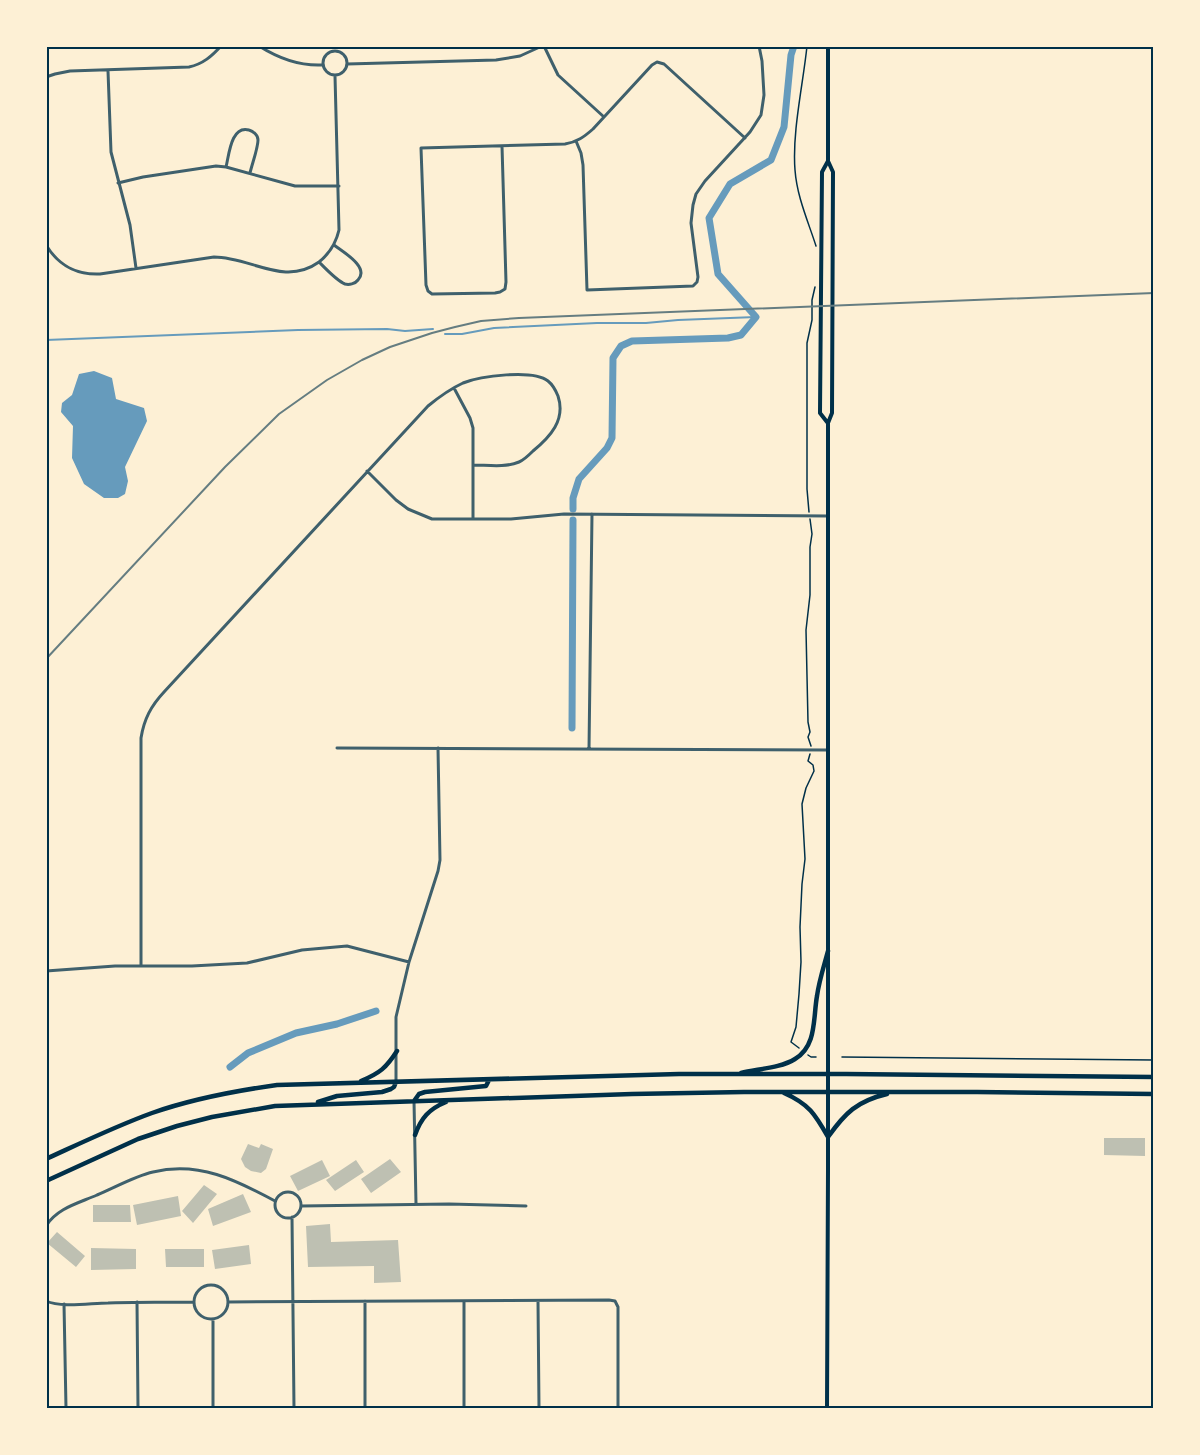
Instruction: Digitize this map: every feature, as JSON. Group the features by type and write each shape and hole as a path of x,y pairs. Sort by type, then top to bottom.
{"highway":[{"path":"731,1074 779,1065 795,1059 804,1051 811,1039 817,995 828,951"},
{"path":"358,1083 383,1070 397,1051"},
{"path":"46,1159 117,1126 153,1113 232,1092 277,1085 679,1074 1154,1077"},
{"path":"414,1101 425,1092 486,1086 489,1080"},
{"path":"313,1104 337,1096 382,1092 394,1087 396,1082"},
{"path":"782,1092 798,1099 808,1107 828,1137 851,1109 862,1102 895,1092"},
{"path":"46,1181 138,1139 177,1126 244,1110 274,1106 782,1092 1154,1094"},
{"path":"415,1135 428,1111 450,1100"}],"main road":[{"path":"827,1408 828,423 832,413 833,172 828,161 828,46"},
{"path":"828,161 822,171 820,305 820,413 828,423"}],"street":[{"path":"46,78 64,72 189,67 198,65 209,58 221,46"},
{"path":"259,46 286,60 322,65"},
{"path":"347,64 496,60 520,56 543,46 558,75 604,118"},
{"path":"576,141 583,165 587,290 688,287 697,284 692,223 694,200 705,181 745,138 759,119 763,106 763,68 759,46"},
{"path":"332,51 343,54 347,64 342,73 335,76 327,73 322,61 332,51"},
{"path":"502,146 505,289 495,293 435,295 428,291 426,285 421,148 565,144 576,141 585,136 604,118 654,63 659,62 664,64 745,138"},
{"path":"108,70 111,152 130,225 136,268"},
{"path":"46,245 62,264 80,273 100,274 218,257 292,273 302,271 319,262 334,245 338,234 339,186 335,76"},
{"path":"226,167 234,136 239,131 248,129 255,133 258,140 250,173"},
{"path":"118,183 216,166 297,186 339,186"},
{"path":"319,262 344,283 353,283 359,279 360,266 334,245"},
{"path":"141,966 141,738 148,712 367,471 441,395 477,379 524,374 536,375 548,381 556,390 560,401 558,422 554,430 521,461 511,465 473,465"},
{"path":"454,388 473,428 472,519"},
{"path":"367,471 408,509 432,519 511,519 564,514 828,516"},
{"path":"589,749 592,514"},
{"path":"337,748 828,750"},
{"path":"396,1082 396,1017 409,962 440,860 438,748"},
{"path":"46,971 115,966 247,963 302,950 347,945 409,962"},
{"path":"414,1101 416,1205"},
{"path":"46,1226 51,1218 65,1209 151,1172 174,1168 210,1172 240,1182 275,1201"},
{"path":"290,1192 298,1197 301,1206 299,1212 292,1218 285,1218 278,1213 275,1201 279,1195 290,1192"},
{"path":"301,1206 526,1206"},
{"path":"292,1218 294,1408"},
{"path":"211,1285 222,1288 228,1302 223,1314 213,1319 206,1319 196,1311 194,1302 200,1288 211,1285"},
{"path":"46,1301 64,1304 194,1302"},
{"path":"365,1301 365,1408"},
{"path":"464,1301 464,1408"},
{"path":"538,1301 539,1408"},
{"path":"228,1302 615,1301 618,1307 618,1408"},
{"path":"137,1302 138,1408"},
{"path":"64,1304 66,1408"},
{"path":"213,1319 213,1408"}],"path":[{"path":"807,46 796,136 795,172 816,252"},
{"path":"800,1049 791,1042 796,1027 801,962 802,884 806,859 802,804 814,771 813,765 808,761 812,750 808,737 810,732 806,630 810,595 812,534 807,489 807,343 812,320 815,285"},
{"path":"807,1054 816,1057"},
{"path":"842,1057 1154,1060"}],"water":[{"path":"94,371 112,378 116,399 144,408 147,421 125,467 128,481 125,494 118,498 104,498 84,484 72,458 73,426 61,412 62,403 72,395 79,374"}],"building":[{"path":"1104,1138 1145,1138 1145,1156 1104,1155"},
{"path":"248,1144 259,1148 261,1144 273,1149 266,1169 261,1173 245,1167 241,1159"},
{"path":"390,1159 401,1172 371,1193 361,1179"},
{"path":"322,1160 330,1176 298,1191 290,1176"},
{"path":"356,1160 364,1172 335,1191 326,1180"},
{"path":"204,1185 217,1194 193,1223 182,1211"},
{"path":"243,1194 251,1212 213,1226 208,1209"},
{"path":"178,1196 181,1216 137,1225 133,1205"},
{"path":"93,1205 130,1205 131,1222 93,1222"},
{"path":"330,1224 331,1242 398,1240 401,1282 374,1283 374,1266 308,1267 306,1226"},
{"path":"57,1232 85,1256 76,1267 47,1243"},
{"path":"249,1245 251,1264 215,1269 212,1250"},
{"path":"91,1248 136,1249 136,1269 91,1270"},
{"path":"165,1249 204,1249 204,1267 166,1267"}],"waterway":[{"path":"573,509 573,498 579,479 607,448 612,438 613,358 621,346 632,341 728,338 741,335 756,317 718,274 709,218 730,184 771,160 784,127 791,55 794,46"},
{"path":"445,334 462,334 494,328 756,317"},
{"path":"46,340 298,330 433,329"},
{"path":"572,728 573,520"},
{"path":"230,1067 248,1053 296,1033 337,1024 376,1011"}],"railway":[{"path":"46,659 225,467 279,414 327,380 362,360 390,347 432,333 481,321 519,318 1154,293"}]}
